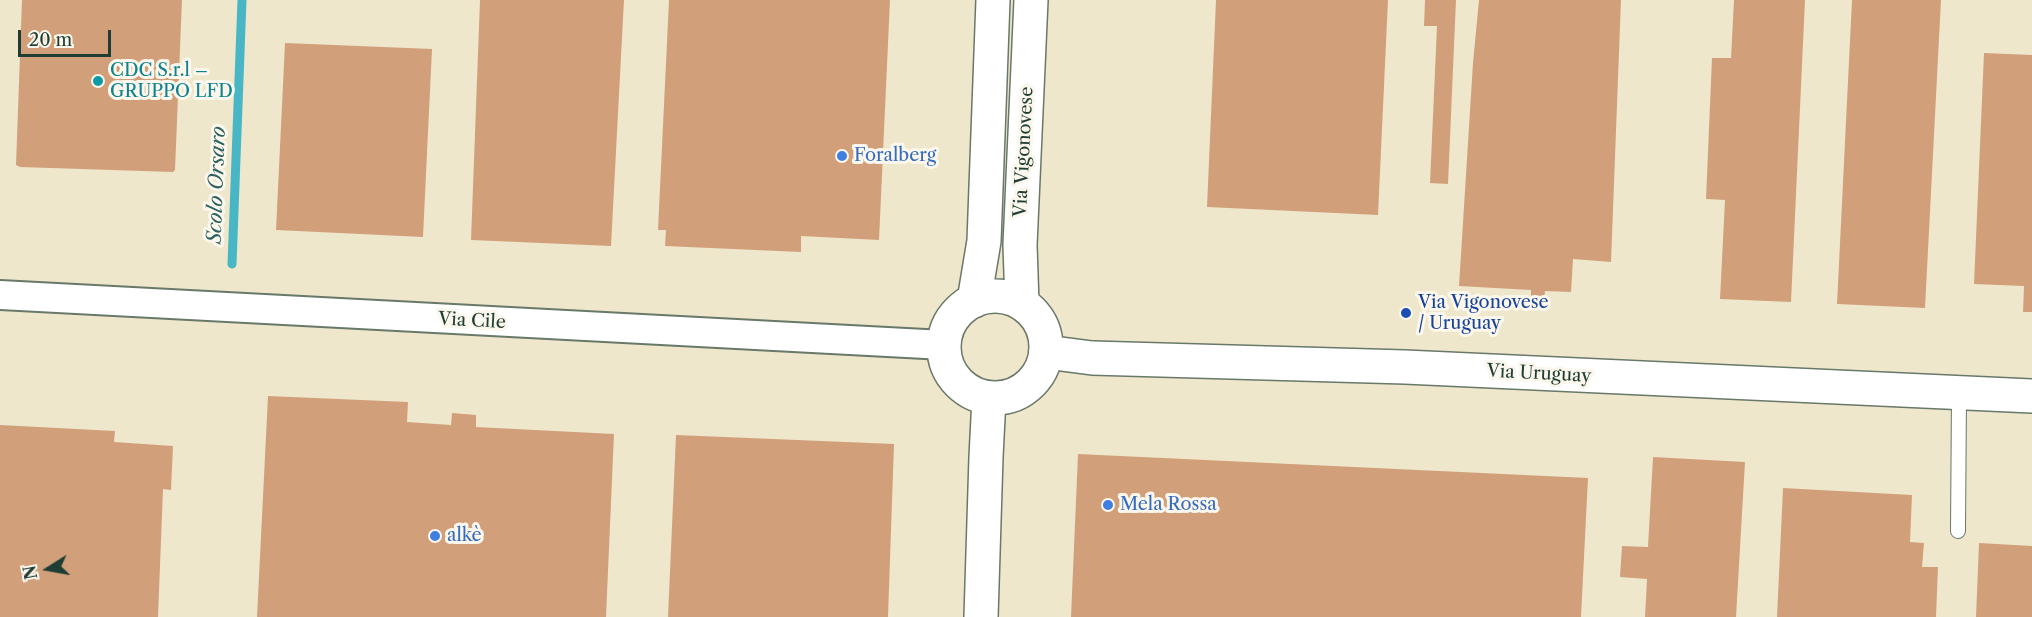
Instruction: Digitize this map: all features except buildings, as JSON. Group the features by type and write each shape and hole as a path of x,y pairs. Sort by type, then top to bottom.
{"main road":[{"name":"Via Vigonovese","path":"974,301 984,241 993,0"},
{"name":"Via Vigonovese","path":"1022,304 1020,245 1031,0"},
{"path":"1001,296 1022,304 1041,324 1046,338 1046,352 1042,367 1034,380 1022,391 1008,397 989,398 977,395 964,387 953,375 946,361 947,332 953,319 974,301 987,297 1001,296"},
{"name":"Via Uruguay","path":"1046,352 1092,358 1405,367 2032,396"},
{"path":"981,617 989,398"}],"street":[{"name":"Via Cile","path":"0,295 945,345"}],"lane":[{"path":"1958,531 1959,394"}],"waterway":[{"name":"Scolo Orsaro","path":"232,264 242,0"}],"place":[{"name":"CDC S.r.l – GRUPPO LFD","path":"98,81"},
{"name":"Foralberg","path":"842,156"},
{"name":"Via Vigonovese / Uruguay","path":"1406,313"},
{"name":"Mela Rossa","path":"1108,505"},
{"name":"alkè","path":"435,536"}]}
